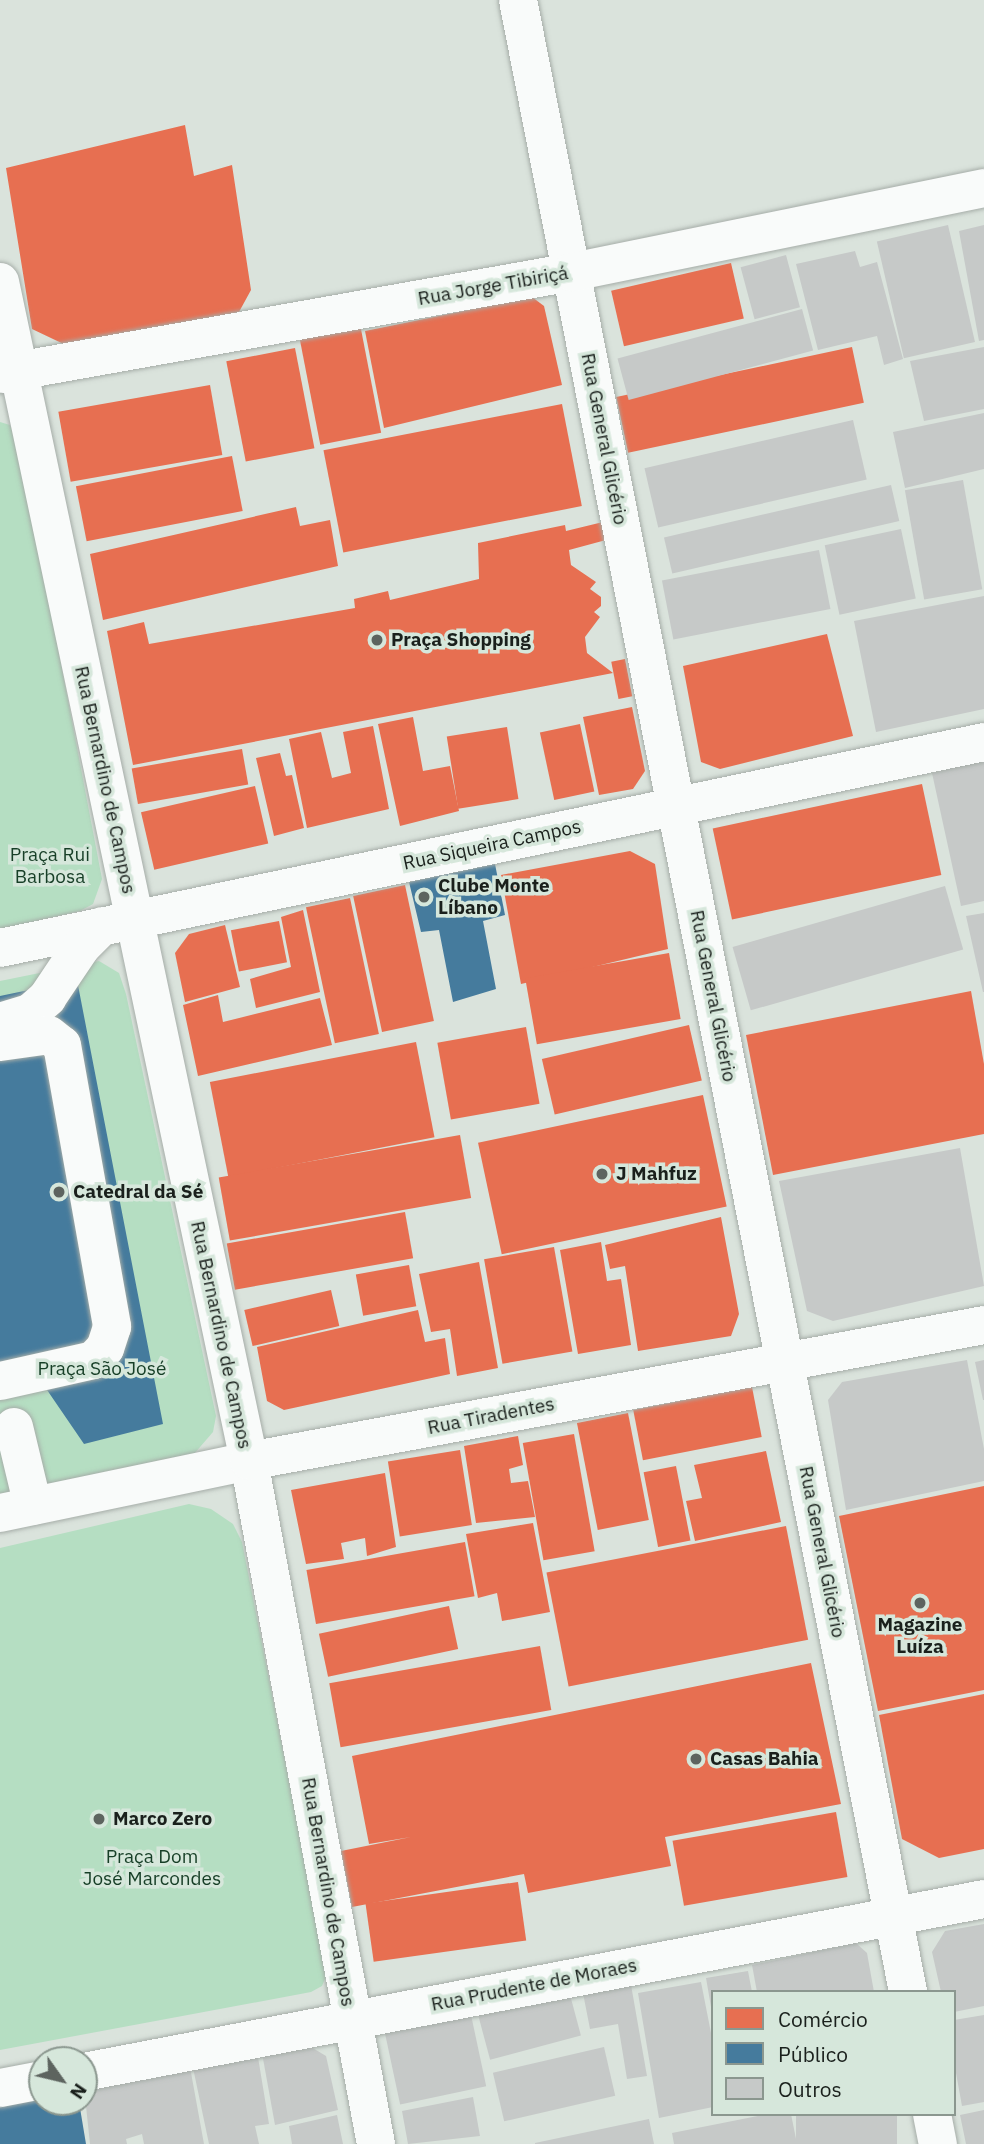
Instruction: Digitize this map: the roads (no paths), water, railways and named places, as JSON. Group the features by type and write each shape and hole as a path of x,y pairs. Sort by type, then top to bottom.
{"street":[{"name":"Rua General Glicério","path":"518,0 908,1990"},
{"name":"Rua Jorge Tibiriçá","path":"9,372 572,272 984,188"},
{"name":"Rua Bernardino de Campos","path":"0,282 9,372 119,923 249,1461 376,2144"},
{"name":"Rua Siqueira Campos","path":"0,948 984,742"},
{"path":"0,1022 30,1013 47,999 82,946 119,923"},
{"path":"0,1042 49,1035 62,1045 112,1327 105,1348 94,1360 0,1381"},
{"name":"Rua Tiradentes","path":"17,1510 249,1461 984,1325"},
{"path":"14,1427 17,1510"},
{"name":"Rua Prudente de Moraes","path":"98,2069 984,1899"},
{"path":"0,2088 28,2083"},
{"path":"932,2116 938,2144"}],"place":[{"name":"Praça Shopping","path":"377,640"},
{"name":"Clube Monte Líbano","path":"424,897"},
{"name":"J Mahfuz","path":"602,1174"},
{"name":"Catedral da Sé","path":"59,1192"},
{"name":"Magazine Luíza","path":"920,1603"},
{"name":"Casas Bahia","path":"696,1759"},
{"name":"Marco Zero","path":"99,1819"}],"park label":[{"name":"Praça Rui Barbosa","path":"50,866"},
{"name":"Praça São José","path":"102,1369"},
{"name":"Praça Dom José Marcondes","path":"152,1868"}]}
